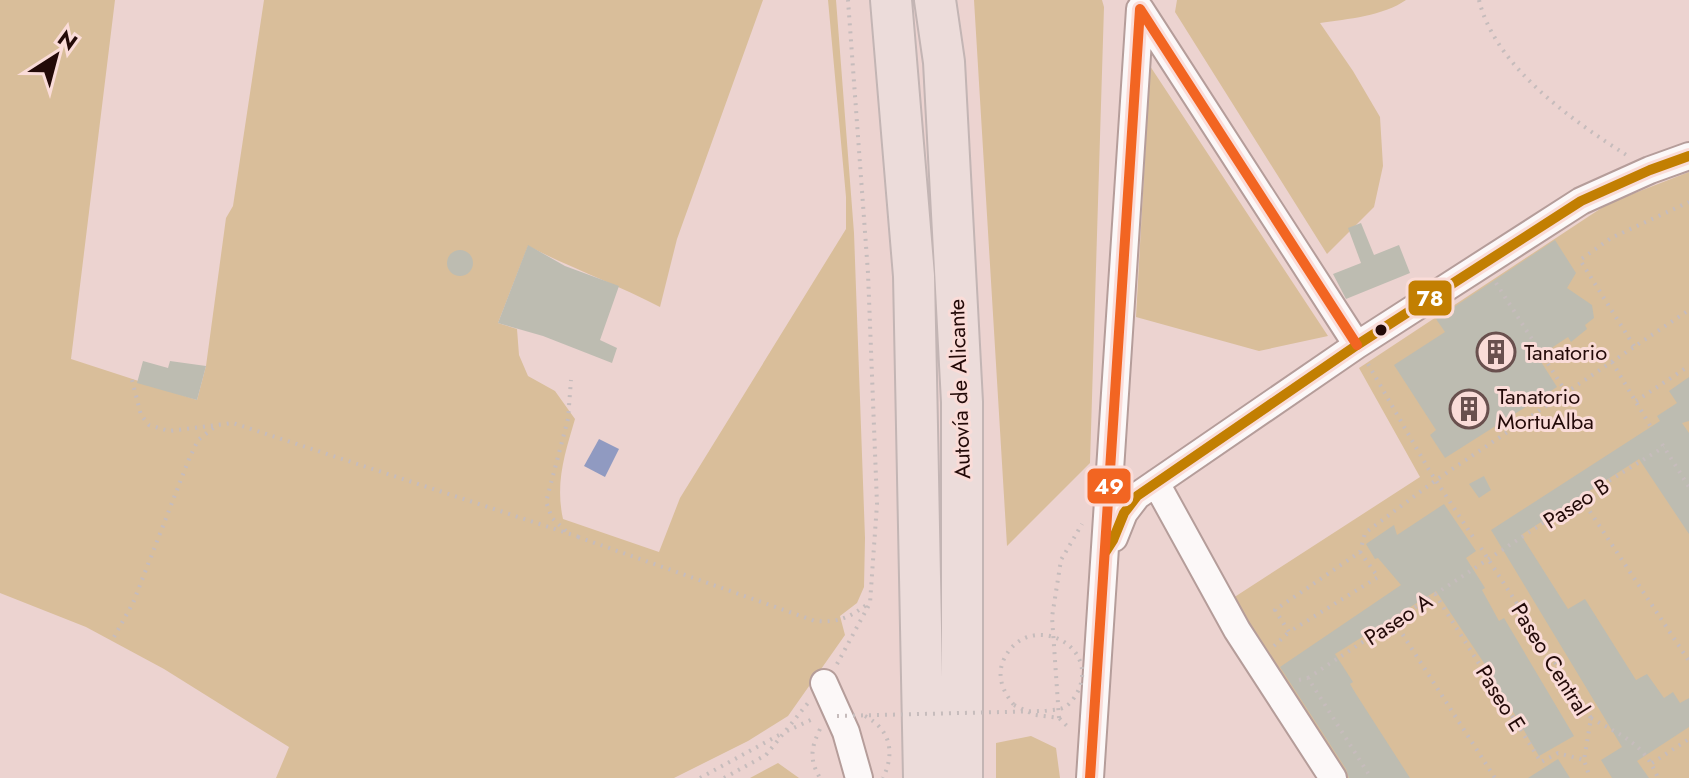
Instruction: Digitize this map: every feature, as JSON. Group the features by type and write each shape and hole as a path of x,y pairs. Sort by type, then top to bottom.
{"highway":[{"name":"Autovía de Alicante","path":"891,0 914,276 924,778"},
{"name":"Autovía de Alicante","path":"935,0 944,62 962,402 962,778"},
{"path":"944,62 949,0"}],"street":[{"path":"1090,778 1140,9 1357,345"},
{"path":"1106,551 1124,513 1137,496 1357,345 1581,201 1689,156"},
{"path":"1156,483 1237,630 1333,778"},
{"path":"824,683 846,732 859,778"}],"path":[{"path":"724,778 766,755 824,683 851,642 870,603 877,504 868,273 848,0"},
{"path":"1479,0 1495,37 1538,90 1650,170"},
{"path":"1634,346 1580,260 1611,238 1689,202"},
{"path":"1481,263 1566,392"},
{"path":"1289,632 1275,610 1360,552 1365,533 1436,480 1689,310"},
{"path":"1357,345 1475,540"},
{"path":"1612,362 1651,427"},
{"path":"1636,401 1689,366"},
{"path":"132,380 141,415 149,425 169,431 233,423 579,537 815,621 848,619 870,603"},
{"path":"571,380 568,419 546,502 552,518 563,529 579,537"},
{"path":"114,637 133,603 198,440 213,427 233,423"},
{"name":"Paseo B","path":"1489,560 1663,446 1689,487"},
{"path":"1581,498 1689,661"},
{"path":"829,721 837,716 1044,711 1063,708 1073,699 1080,686 1082,671 1073,649 1060,639 1047,635 1024,638 1009,650 1002,662 1000,679 1014,705 1035,715 1059,718 1052,617 1061,560 1082,524 1108,522"},
{"name":"Paseo Central","path":"1481,548 1591,718 1584,760 1590,778"},
{"path":"1279,654 1274,643 1378,577 1360,552"},
{"name":"Paseo A","path":"1308,678 1489,560"},
{"name":"Paseo E","path":"1435,594 1541,762 1558,753 1584,760"},
{"path":"1394,621 1495,778"},
{"path":"1299,680 1308,678 1371,778"},
{"path":"1591,718 1640,746 1658,778"},
{"path":"874,721 891,746 891,760 883,778"},
{"path":"820,778 811,762 812,745 821,726"},
{"path":"700,778 782,734"},
{"path":"1652,763 1689,739"}],"shaded area":[{"path":"0,0 115,0 71,359 197,400 206,366 226,218 233,206 264,0 763,0 677,239 660,307 528,246 498,323 517,329 519,355 528,376 555,391 575,419 561,481 563,519 659,552 680,498 846,229 846,197 828,0 836,0 854,233 864,587 857,603 840,616 845,635 788,716 748,741 674,778 276,778 289,747 164,669 86,627 0,593"},
{"path":"974,0 1102,0 1104,7 1090,463 1007,546"},
{"path":"1177,0 1406,0 1376,13 1320,23 1380,117 1383,166 1374,207 1327,254 1175,12"},
{"path":"1150,66 1328,336 1259,351 1136,317"},
{"path":"1689,172 1689,778 1344,778 1273,669 1233,598 1420,477 1359,368 1609,203"},
{"path":"1031,736 1056,748 1060,778 996,778 996,743"},
{"path":"778,763 799,778 750,778"}],"water":[{"path":"599,439 619,449 605,477 584,466"}],"building":[{"path":"1361,223 1374,255 1399,245 1410,273 1346,299 1333,274 1361,263 1348,228"},
{"path":"1555,240 1576,273 1567,288 1592,305 1594,318 1585,325 1587,329 1571,342 1568,337 1538,357 1557,387 1445,458 1430,435 1436,430 1394,365 1445,332 1436,319"},
{"path":"528,245 565,266 619,286 600,340 617,348 612,363 543,336 498,323"},
{"path":"460,250 469,254 473,263 469,272 460,276 451,272 447,263 451,254"},
{"path":"143,361 168,368 170,361 206,366 197,400 137,383"},
{"path":"1689,377 1689,421 1682,423 1689,433 1689,534 1639,459 1521,535 1568,609 1585,599 1636,680 1647,674 1664,698 1673,692 1680,703 1689,698 1689,727 1637,761 1649,778 1612,778 1601,760 1622,747 1491,530 1660,421 1657,416 1677,403 1669,391"},
{"path":"1484,476 1491,490 1479,498 1469,484"},
{"path":"1444,504 1476,551 1466,558 1485,588 1482,590 1499,621 1504,618 1574,736 1539,756 1488,669 1436,591 1335,654 1353,682 1350,684 1356,694 1410,778 1349,778 1280,667 1401,585 1378,558 1375,559 1366,544 1394,525 1397,535"},
{"path":"1558,759 1570,778 1528,778"}],"transit line":[{"name":"49","path":"1090,778 1140,9 1357,345"},
{"name":"78","path":"1106,551 1124,513 1137,496 1357,345 1581,201 1689,156"}],"place":[{"name":"Tanatorio","path":"1496,352"},
{"name":"Tanatorio MortuAlba","path":"1469,409"}]}
